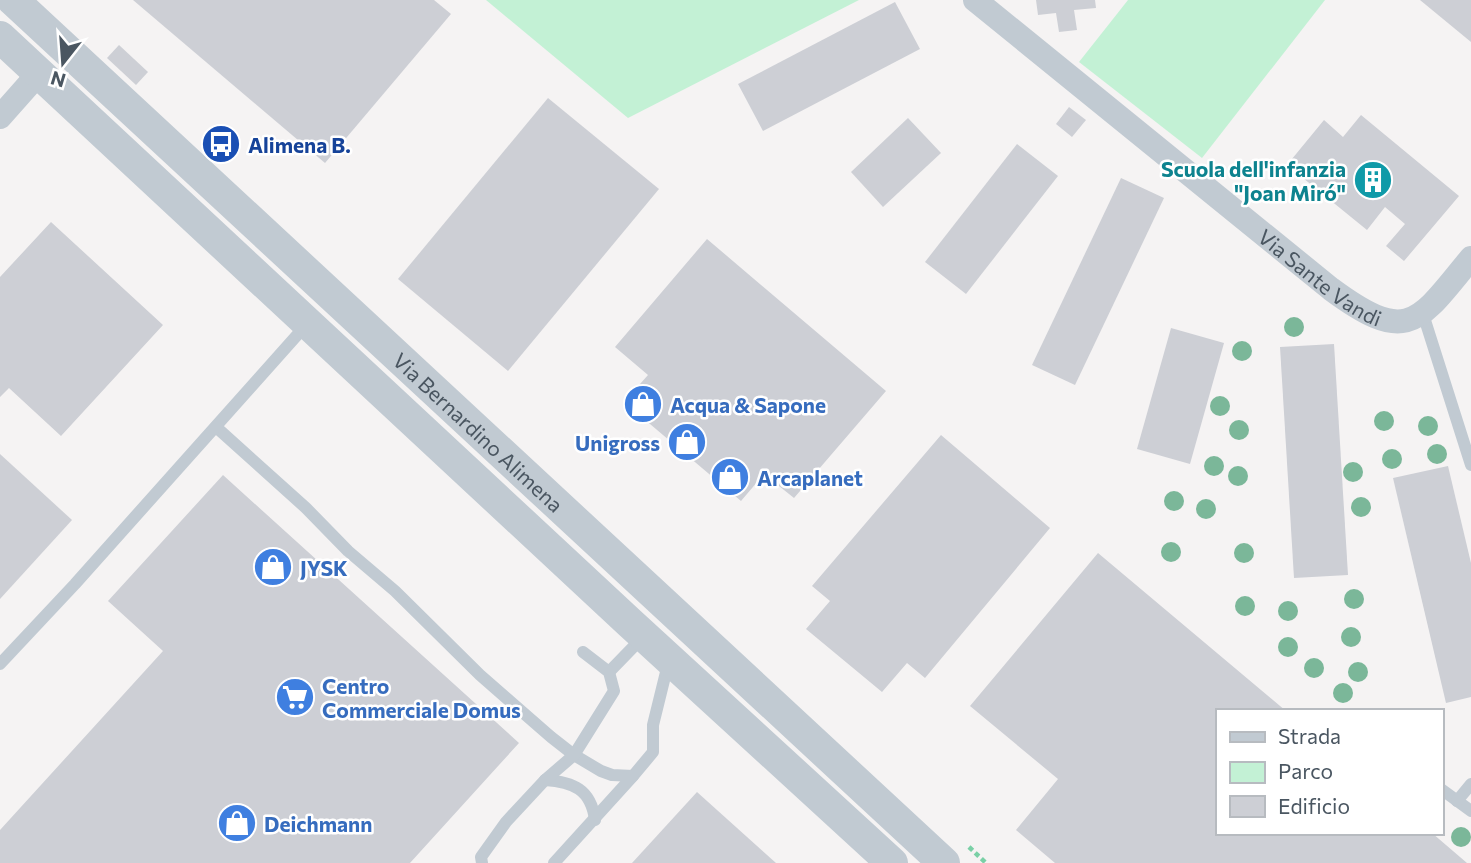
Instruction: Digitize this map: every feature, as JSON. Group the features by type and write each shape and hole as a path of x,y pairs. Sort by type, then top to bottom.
{"street":[{"name":"Via Bernardino Alimena","path":"13,0 944,863"},
{"name":"Via Sante Vandi","path":"975,0 1357,309 1388,320 1411,320 1423,314"},
{"name":"Via Bernardino Alimena","path":"0,37 892,863"},
{"path":"0,117 39,73"},
{"path":"1423,314 1471,258"}],"lane":[{"path":"1423,314 1471,465"},
{"path":"0,664 308,323"},
{"path":"216,427 306,508 348,551 395,591 480,675 574,755 612,775 633,776"},
{"path":"609,673 644,636"},
{"path":"482,863 481,857 494,837 545,780 574,755 614,691 609,673 583,653"},
{"path":"554,863 653,752 653,725 669,658"},
{"path":"545,780 559,781 581,790 590,798 595,820"},
{"path":"1457,801 1471,784"},
{"path":"1443,790 1471,811"}],"green space":[{"path":"486,0 859,0 628,118"},
{"path":"1128,0 1325,0 1202,158 1079,62"}],"building":[{"path":"133,0 434,0 451,14 325,163"},
{"path":"1036,0 1095,0 1096,8 1074,10 1077,30 1059,32 1056,13 1038,15"},
{"path":"1420,0 1471,0 1471,42"},
{"path":"895,2 920,49 763,131 738,84"},
{"path":"119,45 148,72 136,85 107,58"},
{"path":"548,98 659,189 508,371 398,279"},
{"path":"1069,107 1086,120 1072,137 1056,124"},
{"name":"Scuola dell'infanzia \"Joan Miró\"","path":"1361,115 1459,196 1404,261 1386,246 1405,224 1385,207 1367,230 1287,165 1324,120 1343,137"},
{"path":"908,118 941,153 883,207 851,172"},
{"path":"1017,144 1058,176 966,294 925,262"},
{"path":"1121,178 1164,198 1075,385 1032,365"},
{"path":"51,222 163,325 61,436 9,388 0,397 0,277"},
{"path":"707,239 886,391 794,498 764,474 741,501 624,402 648,375 615,347"},
{"path":"1171,328 1224,343 1190,464 1137,449"},
{"path":"1334,344 1348,575 1294,578 1280,347"},
{"path":"941,435 1050,528 925,678 907,663 882,692 806,629 830,601 812,586"},
{"path":"0,454 72,520 0,599"},
{"path":"1448,466 1471,563 1471,697 1446,703 1393,478"},
{"name":"Centro Commerciale Domus","path":"223,475 519,743 410,863 0,863 0,830 163,651 108,601"},
{"path":"1098,553 1284,709 1216,709 1216,835 1434,835 1467,863 1055,863 1016,830 1058,779 970,706"},
{"path":"697,792 776,863 632,863"}],"place":[{"name":"Alimena B.","path":"221,144"},
{"name":"Scuola dell'infanzia \"Joan Miró\"","path":"1373,180"},
{"name":"Acqua & Sapone","path":"643,404"},
{"name":"Unigross","path":"687,442"},
{"name":"Arcaplanet","path":"730,477"},
{"name":"JYSK","path":"273,567"},
{"name":"Centro Commerciale Domus","path":"295,697"},
{"name":"Deichmann","path":"237,823"}]}
